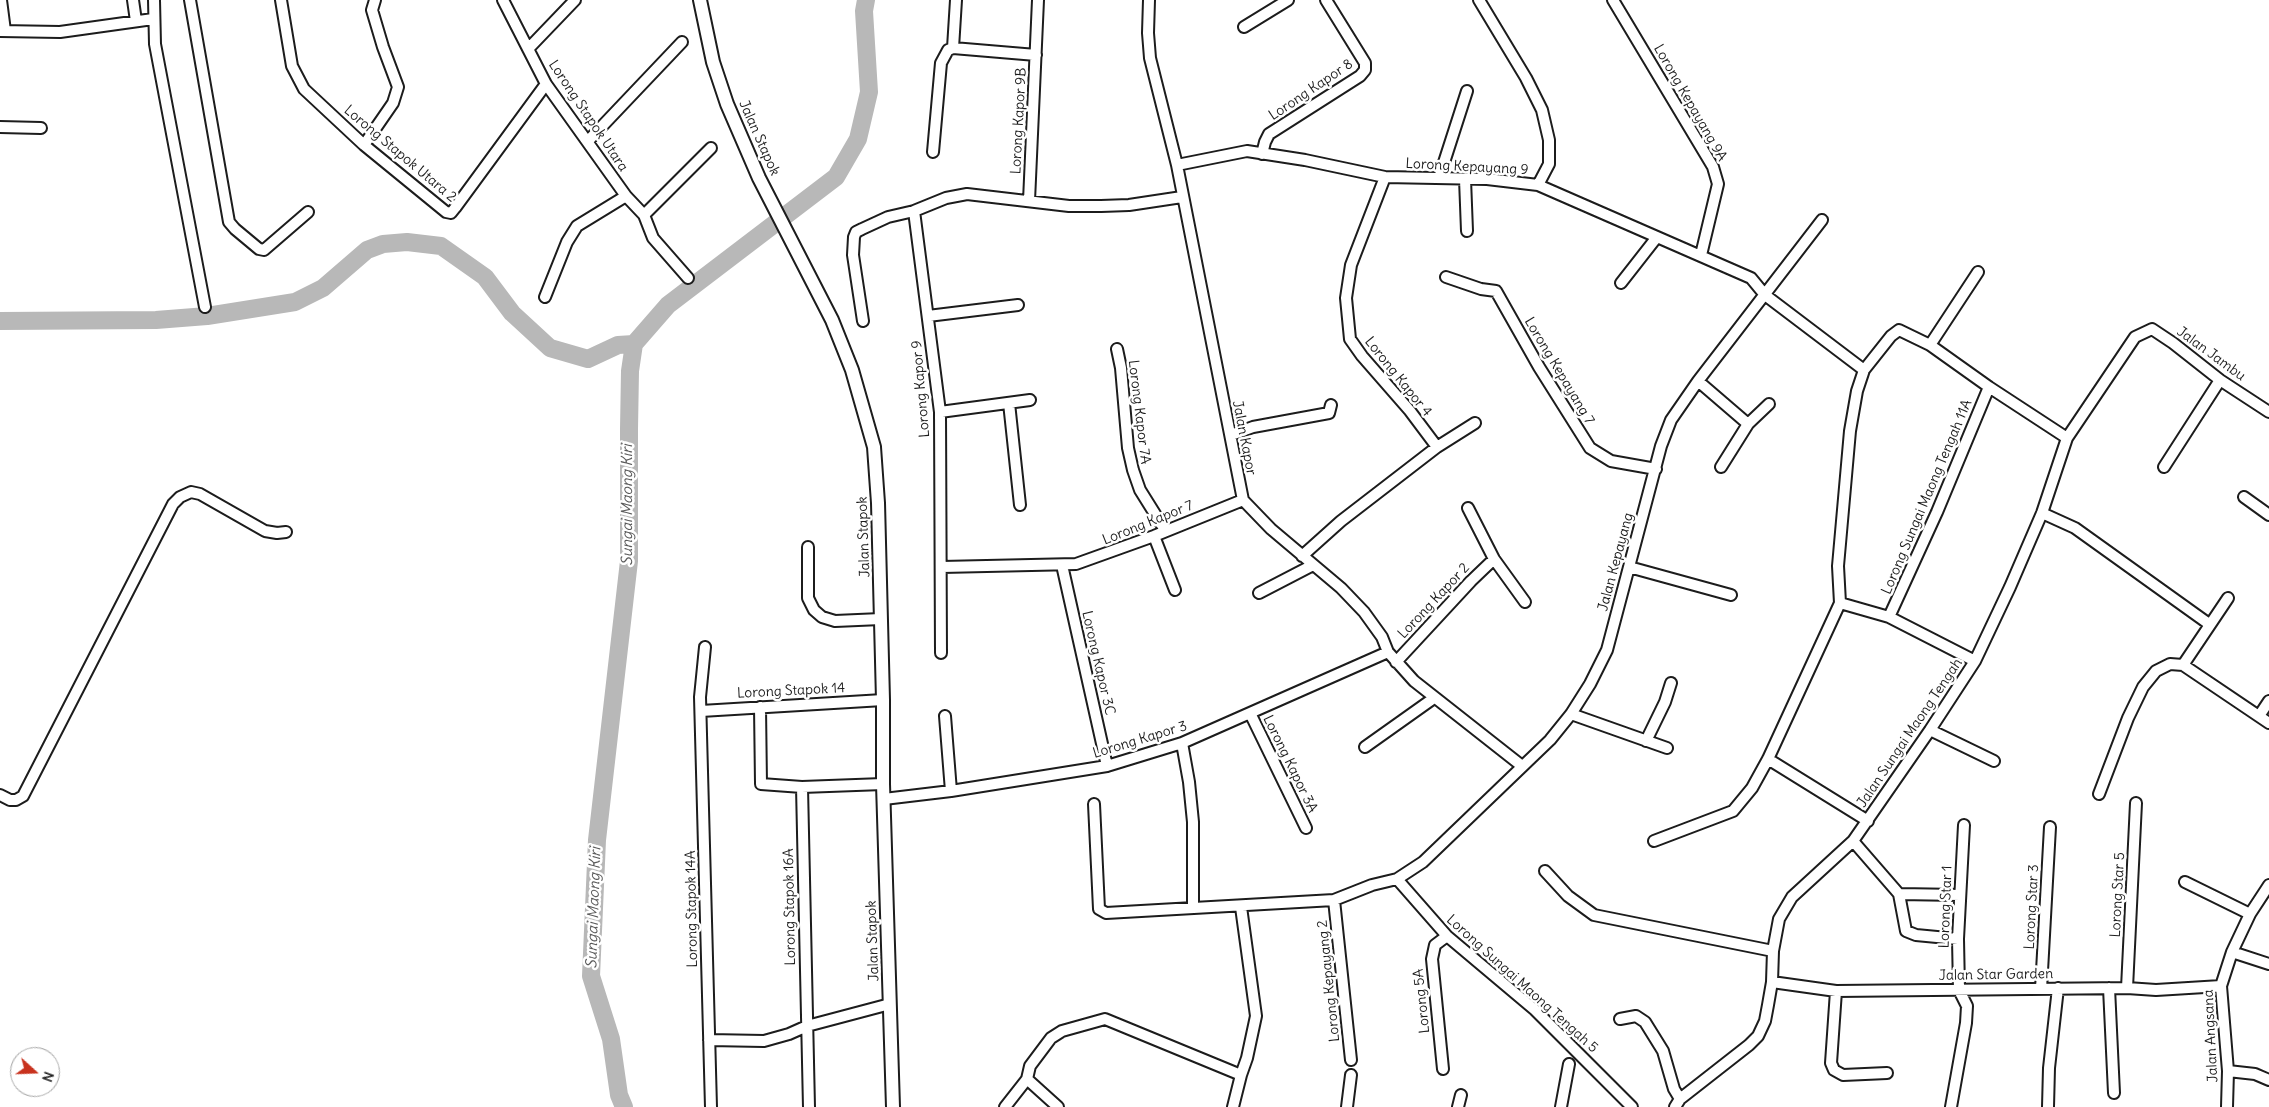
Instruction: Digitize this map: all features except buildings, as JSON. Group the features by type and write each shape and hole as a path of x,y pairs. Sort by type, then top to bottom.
{"main road":[{"name":"Jalan Stapok","path":"700,0 719,83 759,178 832,320 852,370 874,447 878,503 883,784 893,1107"}],"street":[{"path":"1,0 2,31 60,32 153,19"},
{"path":"133,0 136,20"},
{"path":"154,0 155,44 205,307"},
{"path":"190,0 229,222 253,244 264,250 308,212"},
{"name":"Lorong Stapok Utara 2","path":"281,0 292,66 304,90 364,145 446,212 451,214 546,84"},
{"path":"364,145 393,103 398,87 372,10 375,0"},
{"name":"Lorong Stapok Utara","path":"503,0 546,84 626,196 644,215"},
{"path":"528,50 574,0"},
{"path":"934,152 942,63 948,50 953,48 956,0"},
{"path":"1036,55 1038,0"},
{"name":"Jalan Kapor","path":"1149,0 1148,33 1150,58 1177,164 1243,500"},
{"path":"1244,27 1288,0"},
{"name":"Lorong Kapor 8","path":"1262,154 1264,142 1269,134 1360,76 1365,70 1366,63 1326,0"},
{"path":"1479,0 1526,78 1542,110 1549,140 1549,164 1538,185"},
{"name":"Lorong Kepayang 9A","path":"1613,0 1713,167 1718,184 1701,255"},
{"path":"588,141 682,42"},
{"name":"Lorong Kapor 9B","path":"953,48 1036,55 1029,201"},
{"path":"1439,178 1466,91"},
{"path":"0,127 41,128"},
{"path":"688,278 652,238 644,215 711,148"},
{"path":"1177,164 1248,151 1262,154"},
{"name":"Lorong Kepayang 9","path":"1262,154 1305,160 1385,177 1514,181 1538,185 1751,278 1765,294 1864,370"},
{"name":"Lorong Kapor 4","path":"1385,177 1351,265 1346,298 1350,339 1362,356 1410,411 1437,447"},
{"path":"1465,179 1467,231"},
{"path":"863,321 853,255 856,232 888,217 946,198 967,194 1069,206 1129,205 1182,197"},
{"path":"544,297 567,242 577,226 626,196"},
{"name":"Lorong Kapor 9","path":"914,210 940,412 941,653"},
{"name":"Jalan Kepayang","path":"1094,804 1099,909 1106,913 1241,907 1334,900 1372,885 1397,879 1423,862 1550,740 1571,714 1590,684 1607,650 1661,446 1671,420 1698,381 1822,220"},
{"path":"1622,283 1657,237"},
{"path":"1930,344 1978,272"},
{"name":"Lorong Kepayang 7","path":"1446,277 1481,289 1496,291 1539,367 1590,448 1611,461 1656,469"},
{"path":"928,316 1018,305"},
{"name":"Jalan Jambu","path":"2135,337 2152,329 2174,343 2220,380 2269,412"},
{"path":"1654,841 1733,810 1752,788 1768,759 1840,603 1838,566 1850,431 1857,391 1864,370 1891,336 1899,330 1930,344 1989,387 2067,438"},
{"name":"Jalan Sungai Maong Tengah","path":"1677,1103 1758,1036 1765,1020 1772,982 1773,951 1779,919 1792,897 1853,841 1975,661 2042,513 2067,438 2135,337"},
{"name":"Lorong Kapor 7A","path":"1117,348 1121,368 1128,448 1133,470 1140,490 1165,530"},
{"path":"2164,467 2220,380"},
{"path":"1698,381 1748,424"},
{"name":"Lorong Sungai Maong Tengah 11A","path":"1890,617 1937,512 1989,387"},
{"path":"940,412 1030,400"},
{"path":"1009,403 1020,505"},
{"path":"1720,467 1748,424 1768,404"},
{"path":"1231,435 1253,427 1329,413 1331,405"},
{"path":"1302,556 1341,521 1437,447 1475,423"},
{"path":"0,795 16,800 22,796 173,504 180,497 191,492 200,494 255,527 277,533 286,532"},
{"path":"2244,497 2269,515"},
{"path":"1243,500 1302,556 1341,588 1364,612 1382,637 1388,652 1396,662 1434,698 1522,766"},
{"name":"Lorong Kapor 7","path":"942,567 1062,565 1088,560 1243,500"},
{"path":"1468,508 1494,559 1525,602"},
{"path":"2042,513 2075,528 2209,624"},
{"path":"1154,536 1175,590"},
{"path":"808,547 808,598 814,610 822,617 835,621 881,619"},
{"name":"Lorong Kapor 2","path":"1396,662 1494,559"},
{"name":"Lorong Kapor 3C","path":"1062,565 1107,766"},
{"path":"1259,593 1313,565"},
{"path":"1629,567 1732,594"},
{"path":"2183,665 2228,598"},
{"path":"1840,603 1890,617 1975,661"},
{"name":"Lorong Stapok 14A","path":"705,647 700,684 711,1107"},
{"name":"Lorong Kapor 3","path":"884,799 950,791 1107,766 1182,743 1388,652"},
{"path":"2099,794 2128,718 2143,687 2156,671 2170,664 2183,665 2269,723"},
{"path":"1646,741 1665,702 1671,683"},
{"path":"1365,747 1434,698"},
{"name":"Lorong Stapok 14","path":"701,710 883,700"},
{"path":"2259,716 2269,701"},
{"path":"760,707 761,784 802,786 883,784"},
{"name":"Lorong Kapor 3A","path":"1250,713 1306,828"},
{"path":"1571,714 1667,748"},
{"path":"945,716 950,791"},
{"path":"1930,730 1994,761"},
{"path":"1182,743 1190,782 1193,822 1193,908"},
{"path":"1768,759 1868,821"},
{"name":"Lorong Stapok 16A","path":"802,786 809,1107"},
{"name":"Lorong Star 5","path":"2127,988 2136,803"},
{"name":"Lorong Star 1","path":"1951,1107 1966,1023 1967,1006 1959,990 1958,939 1964,826"},
{"name":"Lorong Star 3","path":"2041,989 2050,827"},
{"path":"1853,841 1899,894 1906,931 1916,936 1958,939"},
{"path":"1545,871 1568,896 1594,915 1773,951"},
{"name":"Lorong Sungai Maong Tengah 5","path":"1397,879 1447,936 1535,1010 1632,1107"},
{"path":"2185,882 2250,914"},
{"name":"Jalan Angsana","path":"2227,1107 2228,1071 2221,986 2232,952 2250,914 2269,885"},
{"path":"1899,894 1960,895"},
{"name":"Lorong Kepayang 2","path":"1334,900 1352,1060"},
{"path":"1233,1107 1247,1058 1256,1016 1241,907"},
{"name":"Lorong 5A","path":"1443,1069 1432,959 1435,945 1447,936"},
{"path":"2232,952 2269,964"},
{"name":"Jalan Star Garden","path":"1772,982 1836,991 2058,988 2156,990 2221,986"},
{"path":"2048,1107 2049,1068 2058,988"},
{"path":"2109,988 2114,1093"},
{"path":"1836,991 1831,1063 1834,1070 1843,1075 1887,1073"},
{"path":"709,1040 764,1041 789,1034 807,1026 890,1004"},
{"path":"1620,1019 1636,1016 1645,1022 1662,1051 1677,1103"},
{"path":"1005,1107 1028,1079 1030,1066 1050,1038 1062,1031 1105,1019 1241,1074"},
{"path":"1561,1107 1569,1064"},
{"path":"2228,1071 2255,1074 2269,1080"},
{"path":"1347,1107 1351,1075"},
{"path":"1028,1079 1058,1107"},
{"path":"1458,1107 1461,1095"}],"waterway":[{"name":"Sungai Maong Kiri","path":"624,1107 619,1095 611,1039 591,976 597,840 629,561 630,371 634,344 668,305 836,177 858,139 869,92 864,11 866,0"},
{"path":"0,321 156,320 207,316 295,302 323,288 367,250 383,244 407,242 441,246 485,277 512,313 550,348 588,359 618,345 634,344"}]}
